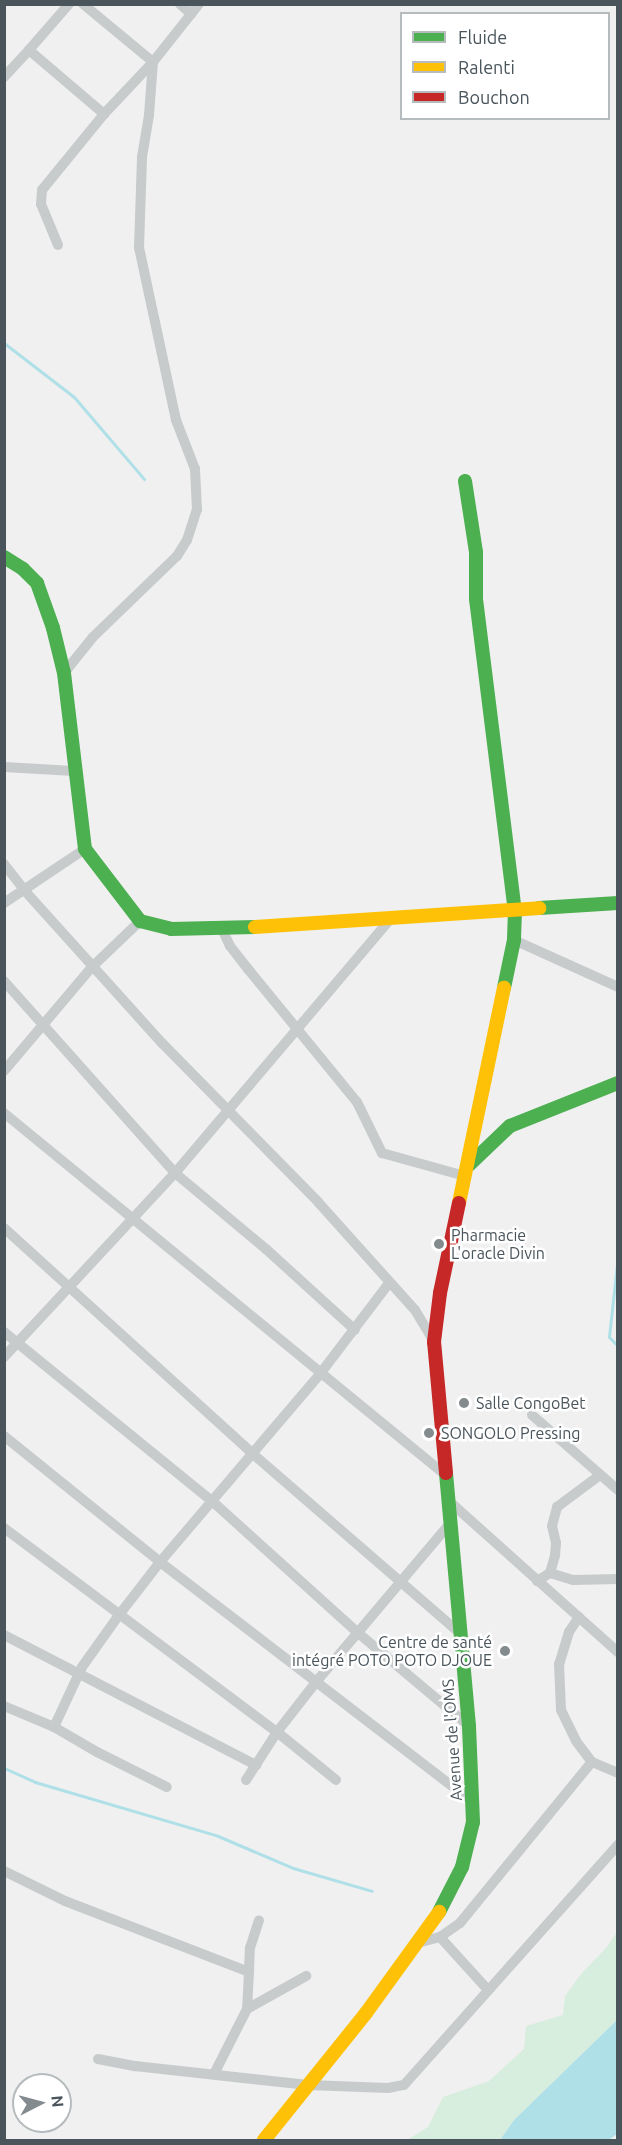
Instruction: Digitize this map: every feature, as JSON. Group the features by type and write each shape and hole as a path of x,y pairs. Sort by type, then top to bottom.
{"street":[{"path":"4,77 69,4"},
{"path":"83,4 153,62"},
{"path":"180,4 191,14"},
{"path":"58,245 40,196 104,114 153,62 199,4"},
{"path":"29,51 104,114"},
{"path":"64,673 93,637 177,556 187,540 197,510 195,469 176,420 139,248 141,168 153,62"},
{"name":"Avenue de l'OMS","path":"264,2140 421,1942 444,1905 469,1848 474,1803 469,1726 434,1342 440,1293 514,940 515,910 476,599 476,552 465,481"},
{"path":"4,557 23,569 37,583 53,628 64,673 85,849 140,921 171,928 222,929 618,903"},
{"path":"4,767 74,771"},
{"path":"4,903 85,849"},
{"path":"4,864 92,968 227,1112 318,1202 415,1310 434,1342"},
{"path":"4,1357 176,1173 392,917"},
{"path":"4,1071 92,968 140,921"},
{"path":"222,929 231,946 357,1102 382,1153 466,1172 510,1126 537,1113 618,1083"},
{"path":"514,940 618,987"},
{"path":"4,981 176,1173 266,1249 355,1330"},
{"path":"4,1113 448,1477"},
{"path":"4,1228 254,1454 461,1634"},
{"path":"54,1727 80,1672 119,1615 160,1562 320,1374 389,1283"},
{"path":"4,1332 212,1501 357,1632 469,1726"},
{"path":"532,1415 618,1490"},
{"path":"4,1436 160,1562 474,1803"},
{"path":"537,1581 550,1573 555,1555 556,1543 552,1526 556,1507 600,1475"},
{"path":"450,1503 618,1652"},
{"path":"246,1780 277,1732 316,1682 451,1522"},
{"path":"4,1528 277,1732 336,1780"},
{"path":"550,1573 573,1580 618,1578"},
{"path":"579,1617 563,1647 558,1690 561,1710 567,1725 592,1761 618,1773"},
{"path":"4,1635 80,1672 256,1765"},
{"path":"4,1706 54,1727 166,1787"},
{"path":"421,1942 440,1937 460,1923 592,1761"},
{"path":"98,2059 135,2066 308,2085 388,2088 404,2085 618,1845"},
{"path":"4,1871 65,1901 249,1972"},
{"path":"214,2074 247,2009 250,1948 259,1920"},
{"path":"440,1937 488,1990"},
{"path":"247,2009 306,1976"}],"green space":[{"path":"617,1932 617,2020 514,2120 500,2140 407,2140 428,2127 443,2097 489,2081 524,2049 526,2026 563,2015 565,1996"}],"water":[{"path":"617,2020 617,2134 609,2140 500,2140 514,2120"}],"waterway":[{"path":"4,343 74,397 144,479"},
{"path":"618,1255 609,1337 618,1346"},
{"path":"4,1768 35,1782 218,1836 293,1868 372,1891"}],"traffic: fast":[{"path":"465,481 476,552 476,599 515,910 514,940 504,988"},
{"path":"4,557 23,569 37,583 53,628 64,673 85,849 140,921 171,929 255,927"},
{"path":"539,908 618,903"},
{"path":"469,1165 510,1126 618,1083"},
{"path":"439,1912 462,1867 473,1822 469,1726 446,1473"}],"traffic: slow":[{"path":"255,927 539,908"},
{"path":"459,1203 504,988"},
{"path":"264,2140 366,2013 439,1912"}],"traffic: jam":[{"path":"446,1473 434,1342 440,1293 459,1203"}],"place":[{"name":"Pharmacie L'oracle Divin","path":"439,1244"},
{"name":"Salle CongoBet","path":"464,1403"},
{"name":"SONGOLO Pressing","path":"429,1433"},
{"name":"Centre de santé intégré POTO POTO DJOUE","path":"505,1651"}]}
